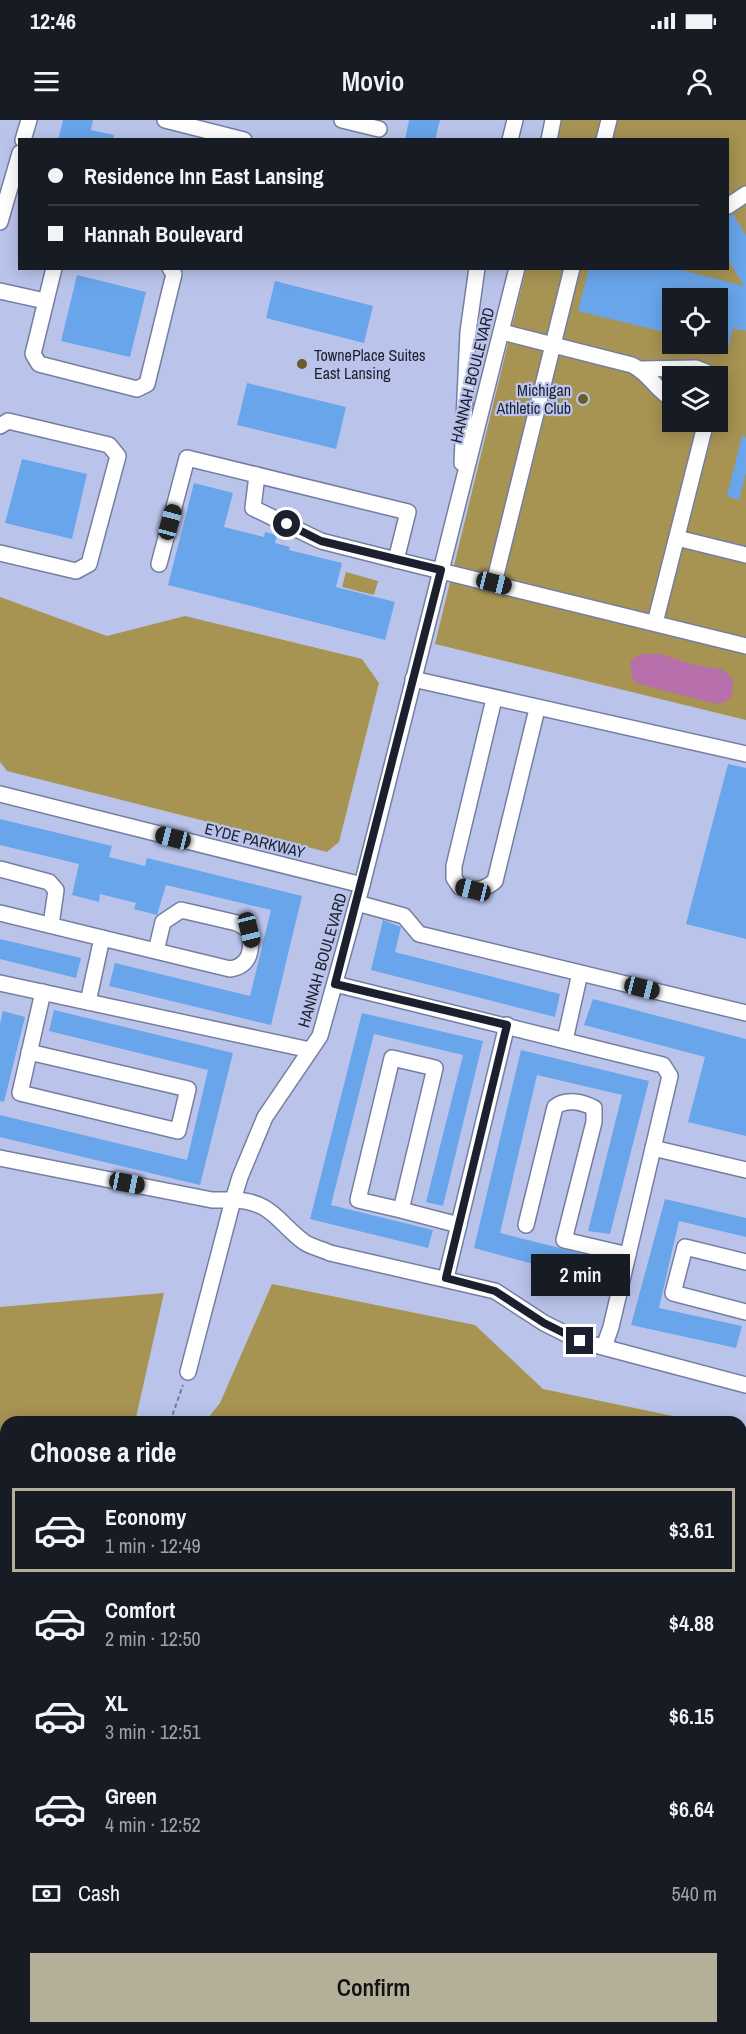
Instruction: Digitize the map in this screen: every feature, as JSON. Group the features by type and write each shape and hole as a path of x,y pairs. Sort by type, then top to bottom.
{"street":[{"path":"24,138 29,120"},
{"path":"165,120 236,138"},
{"path":"342,120 378,129"},
{"path":"510,138 515,120"},
{"path":"549,138 553,120"},
{"path":"604,138 609,120"},
{"path":"0,222 17,173"},
{"path":"729,205 746,194"},
{"path":"53,270 33,354 39,364 137,389 147,384 174,274 171,270"},
{"name":"HANNAH BOULEVARD","path":"460,490 468,332 477,270"},
{"name":"HANNAH BOULEVARD","path":"188,1372 240,1178 265,1117 320,1036 362,885 460,490 518,270"},
{"path":"494,583 572,270"},
{"path":"0,291 45,301"},
{"path":"502,332 627,363 640,369 662,393"},
{"path":"640,369 662,369"},
{"path":"0,426 8,421 110,445 118,456 89,564 76,571 0,552"},
{"path":"655,623 703,432"},
{"path":"159,564 187,458 408,513 396,560"},
{"path":"257,475 253,508 321,541 746,646"},
{"path":"676,538 746,555"},
{"path":"413,679 537,709 746,754"},
{"path":"494,699 454,866 454,878 460,887 473,890 486,889 495,881 537,709"},
{"name":"EYDE PARKWAY","path":"0,794 362,885"},
{"path":"0,869 49,882 56,890 51,925"},
{"path":"357,903 404,916 420,934 746,1013"},
{"path":"0,913 51,925 102,938 230,969 240,968 247,961 252,945 249,930 237,924 181,910 163,922 156,951"},
{"path":"88,1002 102,938"},
{"path":"566,1040 580,973"},
{"path":"0,983 310,1050"},
{"path":"335,984 663,1065 670,1076 604,1347"},
{"path":"29,1052 188,1089 178,1131 20,1093 29,1052 43,992"},
{"path":"446,1278 507,1025"},
{"path":"401,1210 435,1068 392,1058 358,1200 459,1225"},
{"path":"526,1225 555,1107 559,1104 573,1102 587,1104 594,1108 594,1122 564,1240 628,1255"},
{"path":"653,1148 746,1170"},
{"path":"0,1158 212,1200 253,1201 284,1222 305,1243 330,1252 495,1291 544,1323 580,1341 746,1384"},
{"path":"746,1262 685,1246 673,1293 746,1312"}],"path":[{"path":"172,1416 188,1372"}],"shaded area":[{"name":"Michigan Athletic Club","path":"562,120 746,120 746,720 435,644 526,270 729,270 729,138 557,138"},
{"path":"346,572 378,581 374,595 342,587"},
{"path":"0,597 107,636 185,616 362,659 379,683 339,842 327,852 7,771 0,762"},
{"path":"643,654 661,654 691,664 724,670 733,679 732,696 725,702 716,704 636,683 632,679 630,660"},
{"path":"272,1284 475,1325 543,1389 673,1416 210,1416 220,1403"},
{"path":"164,1293 136,1416 0,1416 0,1307"}],"building":[{"path":"63,120 93,120 91,130 114,135 113,138 58,138"},
{"path":"409,120 440,120 436,138 405,138"},
{"path":"733,214 746,236 746,331 733,328 728,348 728,288 662,288 662,332 578,311 588,270 681,270 744,286 729,261 729,216"},
{"path":"77,275 146,292 130,357 61,341"},
{"path":"275,281 373,306 364,343 266,318"},
{"path":"247,383 346,407 336,449 237,425"},
{"path":"742,436 746,437 746,472 739,500 727,496"},
{"path":"22,459 87,474 72,539 5,523"},
{"path":"194,483 233,493 224,527 264,537 265,532 277,535 275,543 290,547 289,550 342,563 336,587 395,602 385,640 168,585"},
{"path":"728,764 746,768 746,939 686,924"},
{"path":"0,819 112,846 109,857 145,866 147,858 302,896 271,1025 109,986 115,963 250,996 271,910 166,885 157,915 134,909 136,903 100,894 99,902 72,895 79,864 0,845"},
{"path":"383,920 401,927 395,952 560,994 555,1017 371,970"},
{"path":"0,939 81,958 76,978 0,959"},
{"path":"593,999 746,1039 746,1136 688,1122 705,1057 584,1025"},
{"path":"54,1010 233,1053 200,1185 0,1137 0,1115 187,1160 208,1070 49,1031"},
{"path":"3,1011 25,1017 4,1102 0,1101 0,1024"},
{"path":"362,1013 483,1041 443,1206 426,1202 463,1055 374,1034 331,1205 433,1230 428,1248 310,1219"},
{"path":"521,1050 649,1081 610,1234 588,1231 622,1095 537,1075 500,1233 599,1258 593,1280 474,1248"},
{"path":"665,1199 746,1218 746,1237 679,1221 659,1308 742,1326 736,1348 631,1325"}],"place":[{"name":"TownePlace Suites East Lansing","path":"302,364"},
{"name":"Michigan Athletic Club","path":"583,399"}],"route":[{"path":"287,524 321,541 441,570 335,984 507,1025 446,1278 495,1291 544,1323 580,1341"}]}
